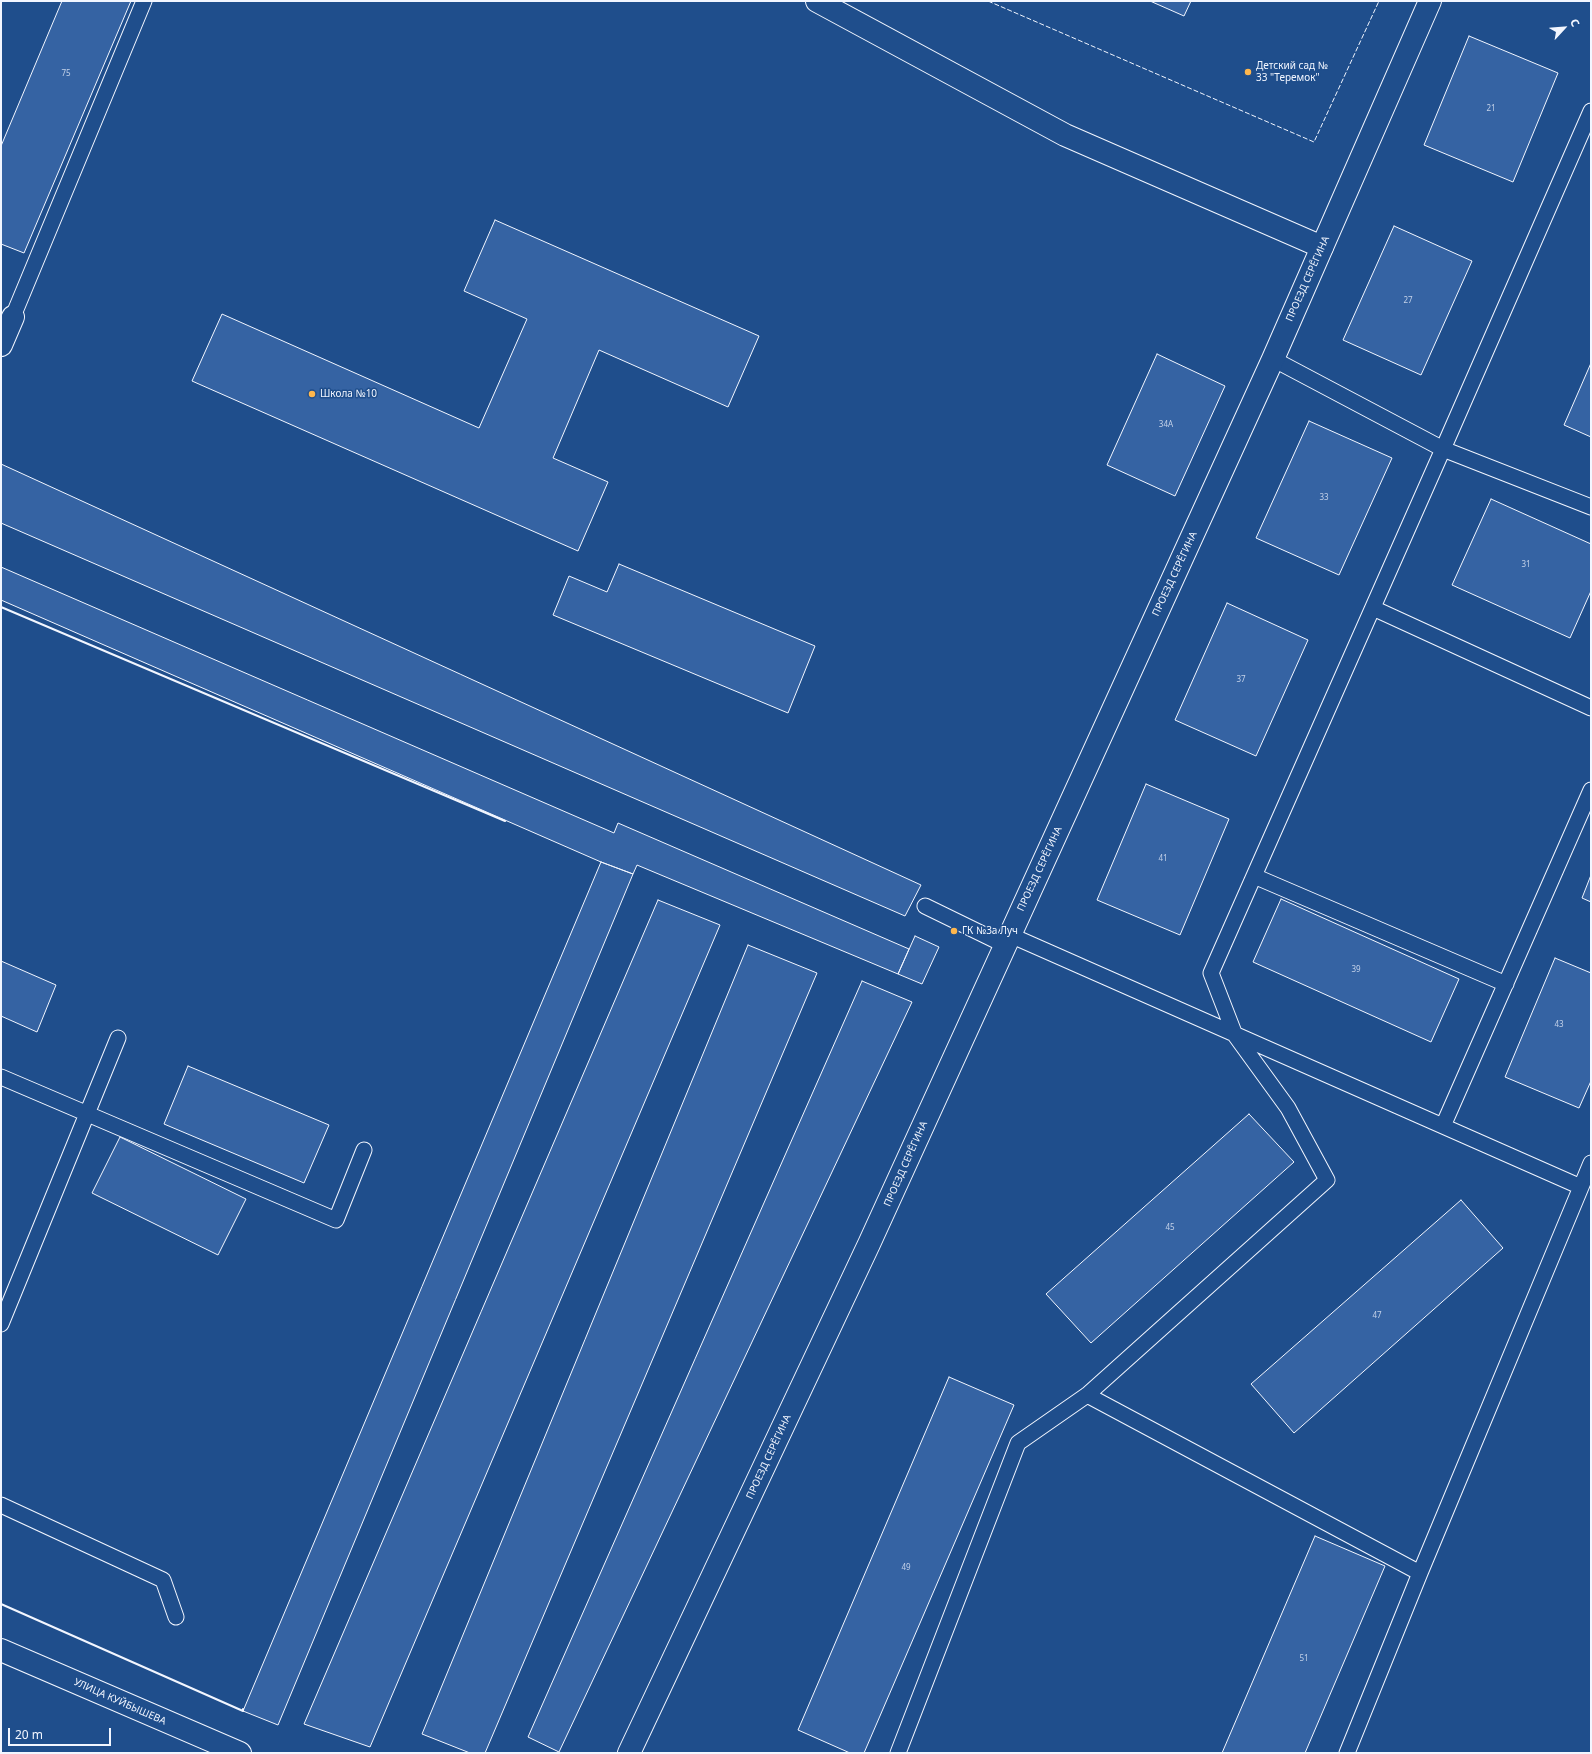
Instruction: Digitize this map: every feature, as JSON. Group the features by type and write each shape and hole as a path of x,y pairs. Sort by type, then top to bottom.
{"street":[{"path":"818,1 1065,135 1322,247"},
{"name":"ПРОЕЗД СЕРЁГИНА","path":"629,1753 869,1244 1273,359 1430,1"},
{"name":"УЛИЦА КУЙБЫШЕВА","path":"1,1650 240,1753"}],"lane":[{"path":"1,346 144,1"},
{"path":"898,1753 1018,1443 1087,1395 1327,1180 1288,1108 1235,1035 1211,973 1591,111"},
{"path":"1273,359 1443,449 1591,507"},
{"path":"1373,608 1591,708"},
{"path":"1443,1126 1591,790"},
{"path":"1254,876 1506,984"},
{"path":"924,906 1235,1035 1581,1187"},
{"path":"1,1324 118,1038"},
{"path":"1,1077 336,1220 364,1150"},
{"path":"1347,1753 1420,1573 1591,1163"},
{"path":"1087,1395 1420,1573"},
{"path":"1,1505 163,1580 176,1617"}],"building":[{"path":"62,1 131,1 24,253 1,244 1,146"},
{"path":"1150,1 1191,1 1184,16"},
{"path":"1469,36 1558,73 1513,182 1424,145"},
{"name":"Школа №10","path":"495,220 759,336 728,407 599,350 553,458 608,482 578,551 192,381 222,314 479,428 527,319 464,291"},
{"path":"1394,226 1472,261 1421,375 1343,340"},
{"path":"1157,354 1225,386 1175,496 1107,465"},
{"path":"1591,363 1591,437 1564,425"},
{"path":"1309,421 1392,458 1339,575 1256,538"},
{"path":"1,464 921,885 905,916 1,523"},
{"path":"1491,499 1591,544 1591,591 1570,638 1452,585"},
{"path":"619,564 815,646 788,713 553,615 569,576 607,592"},
{"path":"1,567 614,833 618,823 909,949 898,974 637,865 633,874 601,862 1,600"},
{"path":"1227,603 1308,640 1256,756 1175,720"},
{"path":"1146,784 1229,819 1180,935 1097,900"},
{"path":"601,862 633,874 278,1725 243,1711"},
{"path":"1591,875 1591,902 1582,898"},
{"path":"1281,899 1459,979 1431,1042 1253,962"},
{"path":"658,900 720,925 370,1747 304,1724"},
{"path":"915,936 939,947 922,984 898,974"},
{"path":"748,945 817,973 485,1753 470,1753 422,1734"},
{"path":"1555,958 1591,973 1591,1081 1579,1108 1505,1077"},
{"path":"1,961 56,985 37,1032 1,1016"},
{"path":"862,981 912,1002 559,1752 528,1737"},
{"path":"188,1066 329,1125 304,1183 164,1124"},
{"path":"1249,1114 1294,1162 1091,1343 1046,1294"},
{"path":"120,1137 246,1199 218,1255 92,1193"},
{"path":"1461,1200 1503,1248 1294,1433 1251,1384"},
{"path":"949,1377 1014,1405 864,1753 850,1753 798,1730"},
{"path":"1315,1536 1385,1566 1305,1753 1222,1753"}],"fence":[{"path":"988,1 1314,142 1379,1"}],"wall":[{"path":"1,607 505,821"},
{"path":"1,1604 243,1711 243,1709"}],"place":[{"name":"Детский сад № 33 \"Теремок\"","path":"1248,72"},
{"name":"Школа №10","path":"312,394"},
{"name":"ГК №3а Луч","path":"954,931"}]}
